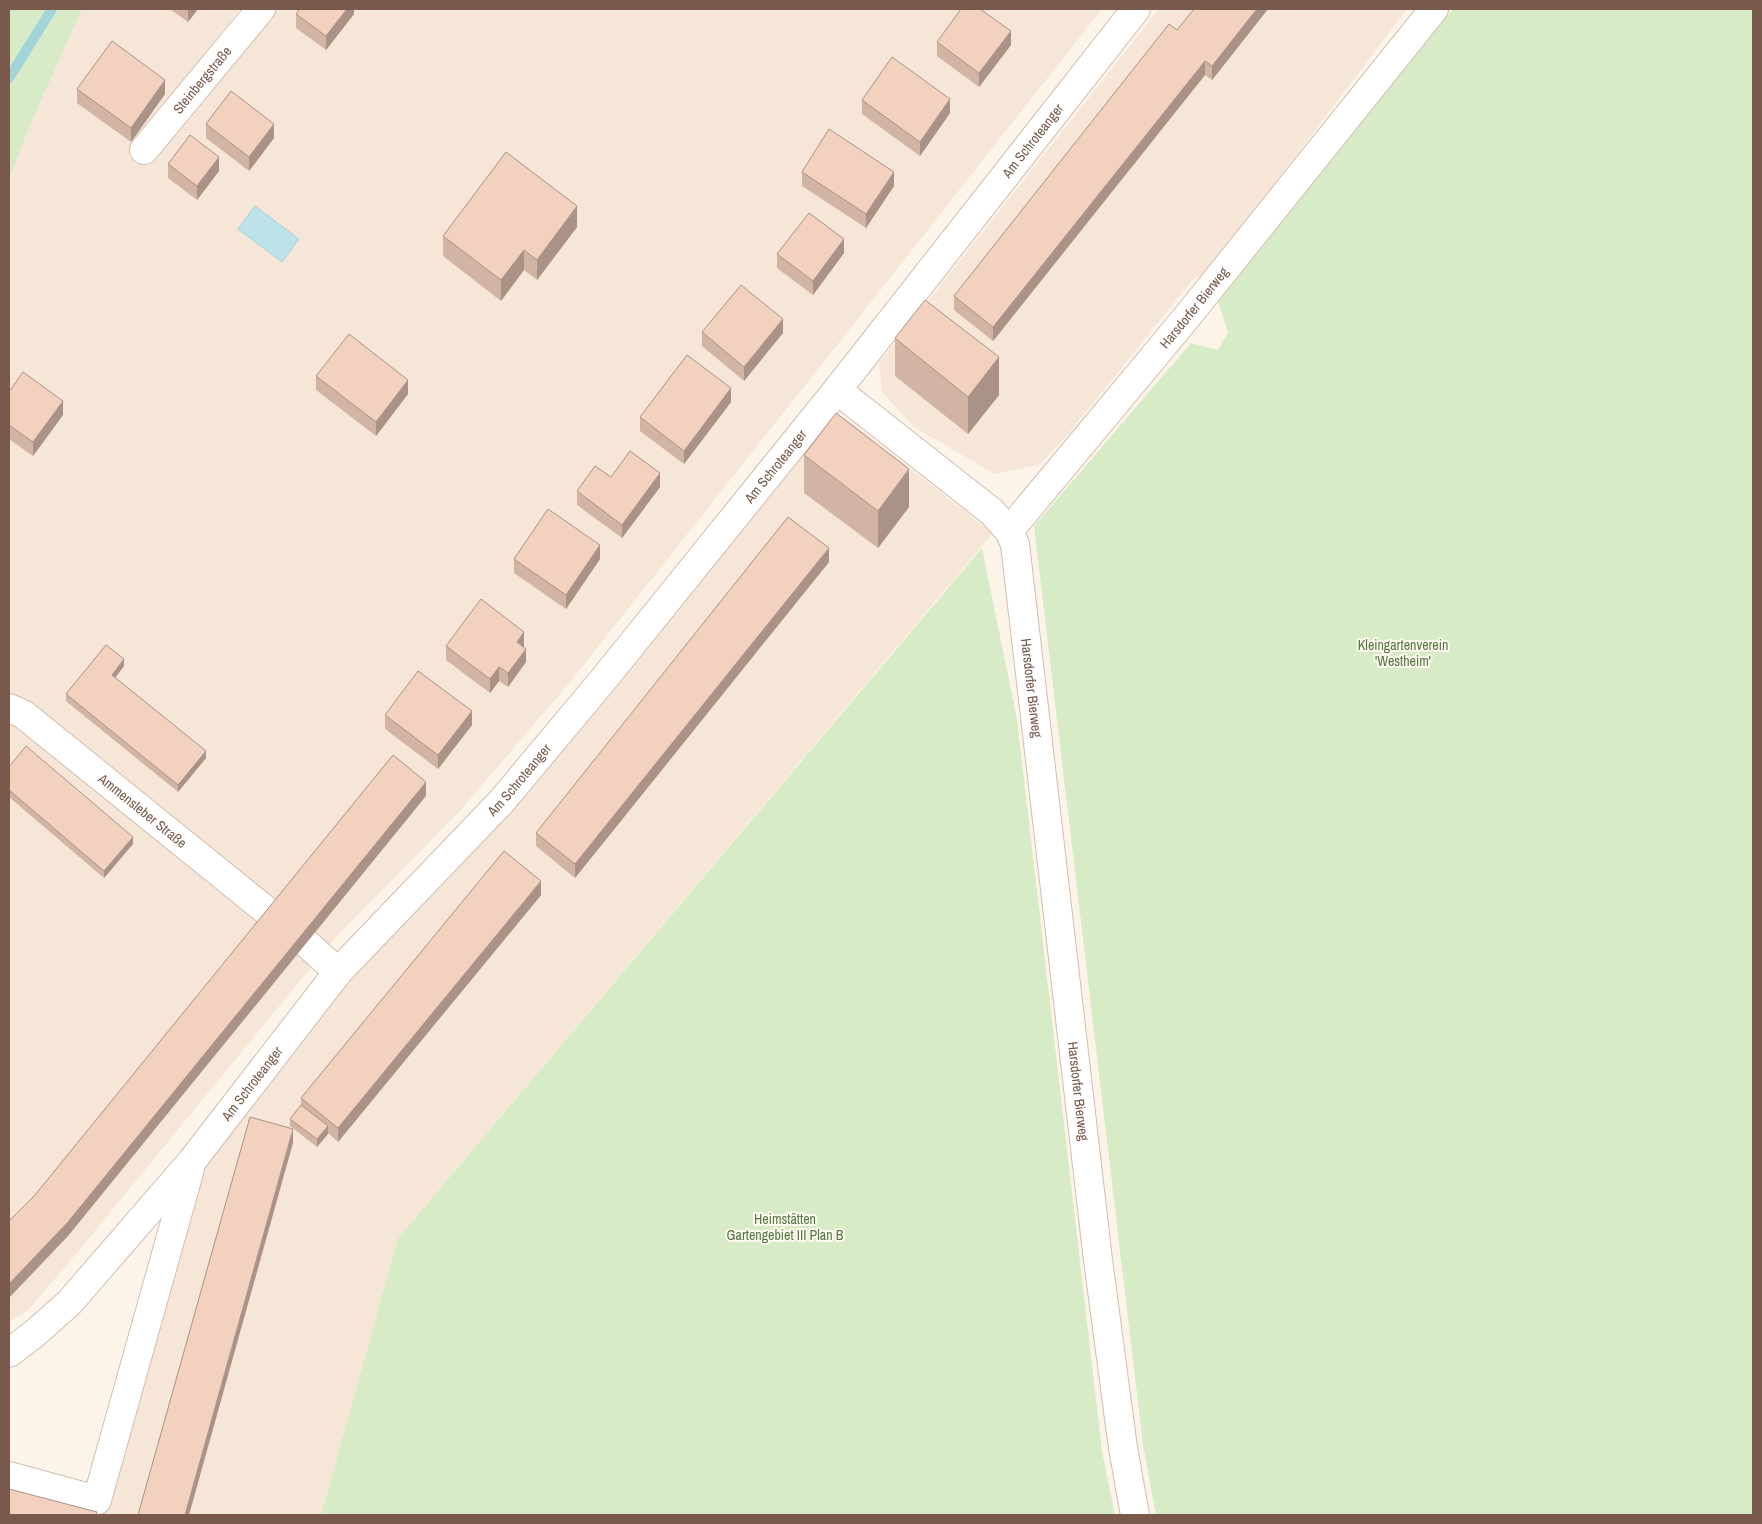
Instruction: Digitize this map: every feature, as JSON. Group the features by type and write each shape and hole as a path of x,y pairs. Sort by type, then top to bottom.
{"street":[{"name":"Steinbergstraße","path":"144,150 260,9"},
{"name":"Am Schroteanger","path":"9,1353 69,1303 192,1160 338,972 501,802 609,672 836,390 1136,9"},
{"name":"Harsdorfer Bierweg","path":"1135,1515 1123,1448 1098,1260 1016,548 1009,531 1179,326 1434,9"},
{"path":"836,390 992,512 1009,531"},
{"name":"Ammensleber Straße","path":"9,708 23,714 273,916"},
{"path":"306,942 338,972"},
{"name":"Am Schroteanger","path":"9,1476 97,1500 192,1160"}],"shaded area":[{"path":"82,9 240,9 129,149 147,163 270,9 1102,9 570,682 459,812 336,937 71,1260 28,1310 9,1322 9,180 28,130"},
{"path":"1159,9 1407,9 1206,275 1194,278 1065,438 1039,465 995,474 914,427 882,392 879,363"},
{"path":"844,417 993,533 398,1238 321,1515 9,1515 9,1491 99,1512 105,1511 203,1168 290,1047 392,933 829,420"}],"green space":[{"path":"9,9 82,9 28,130 9,180"},
{"name":"Kleingartenverein 'Westheim'","path":"1453,9 1753,9 1753,1515 1156,1515 1143,1445 1034,526 1191,343 1218,350 1228,332 1218,302"},
{"name":"Heimstätten Gartengebiet III Plan B","path":"982,548 1017,719 1102,1451 1115,1515 321,1515 398,1238"}],"water":[{"path":"255,206 299,239 282,262 238,229"}],"building":[{"path":"300,9 347,9 326,36 296,14"},
{"path":"961,9 980,9 1011,31 979,73 937,42"},
{"path":"1194,9 1257,9 1212,66 1205,61 993,327 954,296 1169,24 1177,30"},
{"path":"112,41 165,80 131,128 77,89"},
{"path":"892,57 950,99 920,142 862,100"},
{"path":"231,91 274,124 249,157 206,124"},
{"path":"829,129 894,172 866,214 802,172"},
{"path":"190,135 219,157 197,186 168,164"},
{"path":"506,152 577,206 537,260 524,250 501,280 443,236"},
{"path":"809,213 844,239 813,281 777,254"},
{"path":"741,285 783,319 744,367 702,332"},
{"path":"925,300 999,357 968,397 895,338"},
{"path":"349,334 408,380 376,422 316,376"},
{"path":"687,355 731,388 684,451 640,417"},
{"path":"23,372 63,401 33,442 9,425 9,392"},
{"path":"836,413 909,469 878,511 804,455"},
{"path":"630,451 660,473 622,525 577,491 595,466 611,477"},
{"path":"548,509 600,545 566,595 514,559"},
{"path":"788,517 829,548 575,864 536,833"},
{"path":"481,599 524,632 517,642 526,649 508,673 499,667 490,679 446,646"},
{"path":"106,645 124,659 112,675 206,751 178,785 66,694"},
{"path":"418,671 472,711 438,755 385,715"},
{"path":"26,746 133,837 104,871 9,790 9,767"},
{"path":"393,755 426,782 68,1222 9,1284 9,1221 35,1195"},
{"path":"504,851 541,881 338,1128 301,1098"},
{"path":"301,1105 328,1126 317,1139 290,1119"},
{"path":"250,1117 293,1129 185,1515 138,1515"},
{"path":"9,1489 97,1512 96,1515 9,1515"}],"waterway":[{"path":"9,78 52,9"}]}
